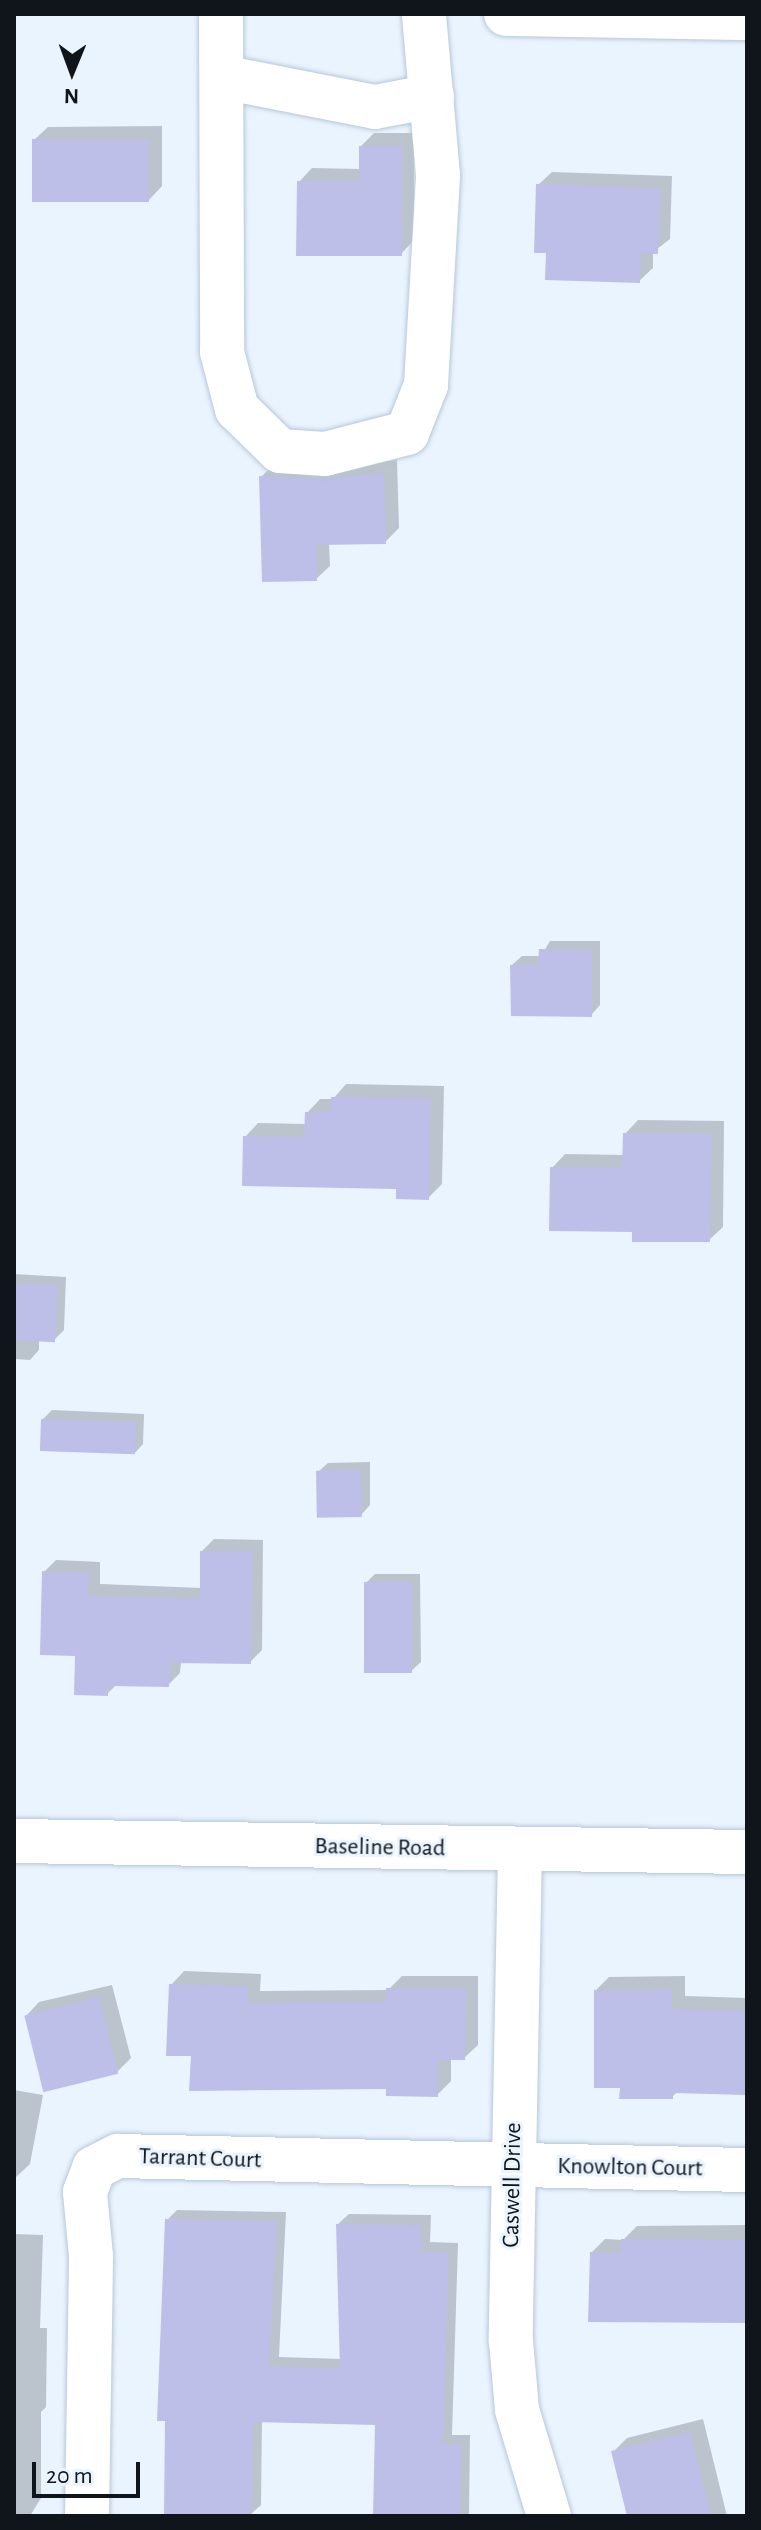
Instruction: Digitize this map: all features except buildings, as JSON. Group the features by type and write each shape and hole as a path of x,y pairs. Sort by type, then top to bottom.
{"street":[{"path":"221,14 222,352 237,409 280,451 325,454 407,433 426,385 438,175 424,14"},
{"path":"506,14 747,18"},
{"path":"222,77 375,107 432,96"},
{"name":"Baseline Road","path":"14,1841 747,1852"},
{"name":"Caswell Drive","path":"520,1850 511,2341 517,2410 549,2516"},
{"name":"Tarrant Court","path":"87,2516 91,2256 85,2192 94,2168 118,2156 514,2166"},
{"name":"Knowlton Court","path":"514,2166 747,2170"}]}
